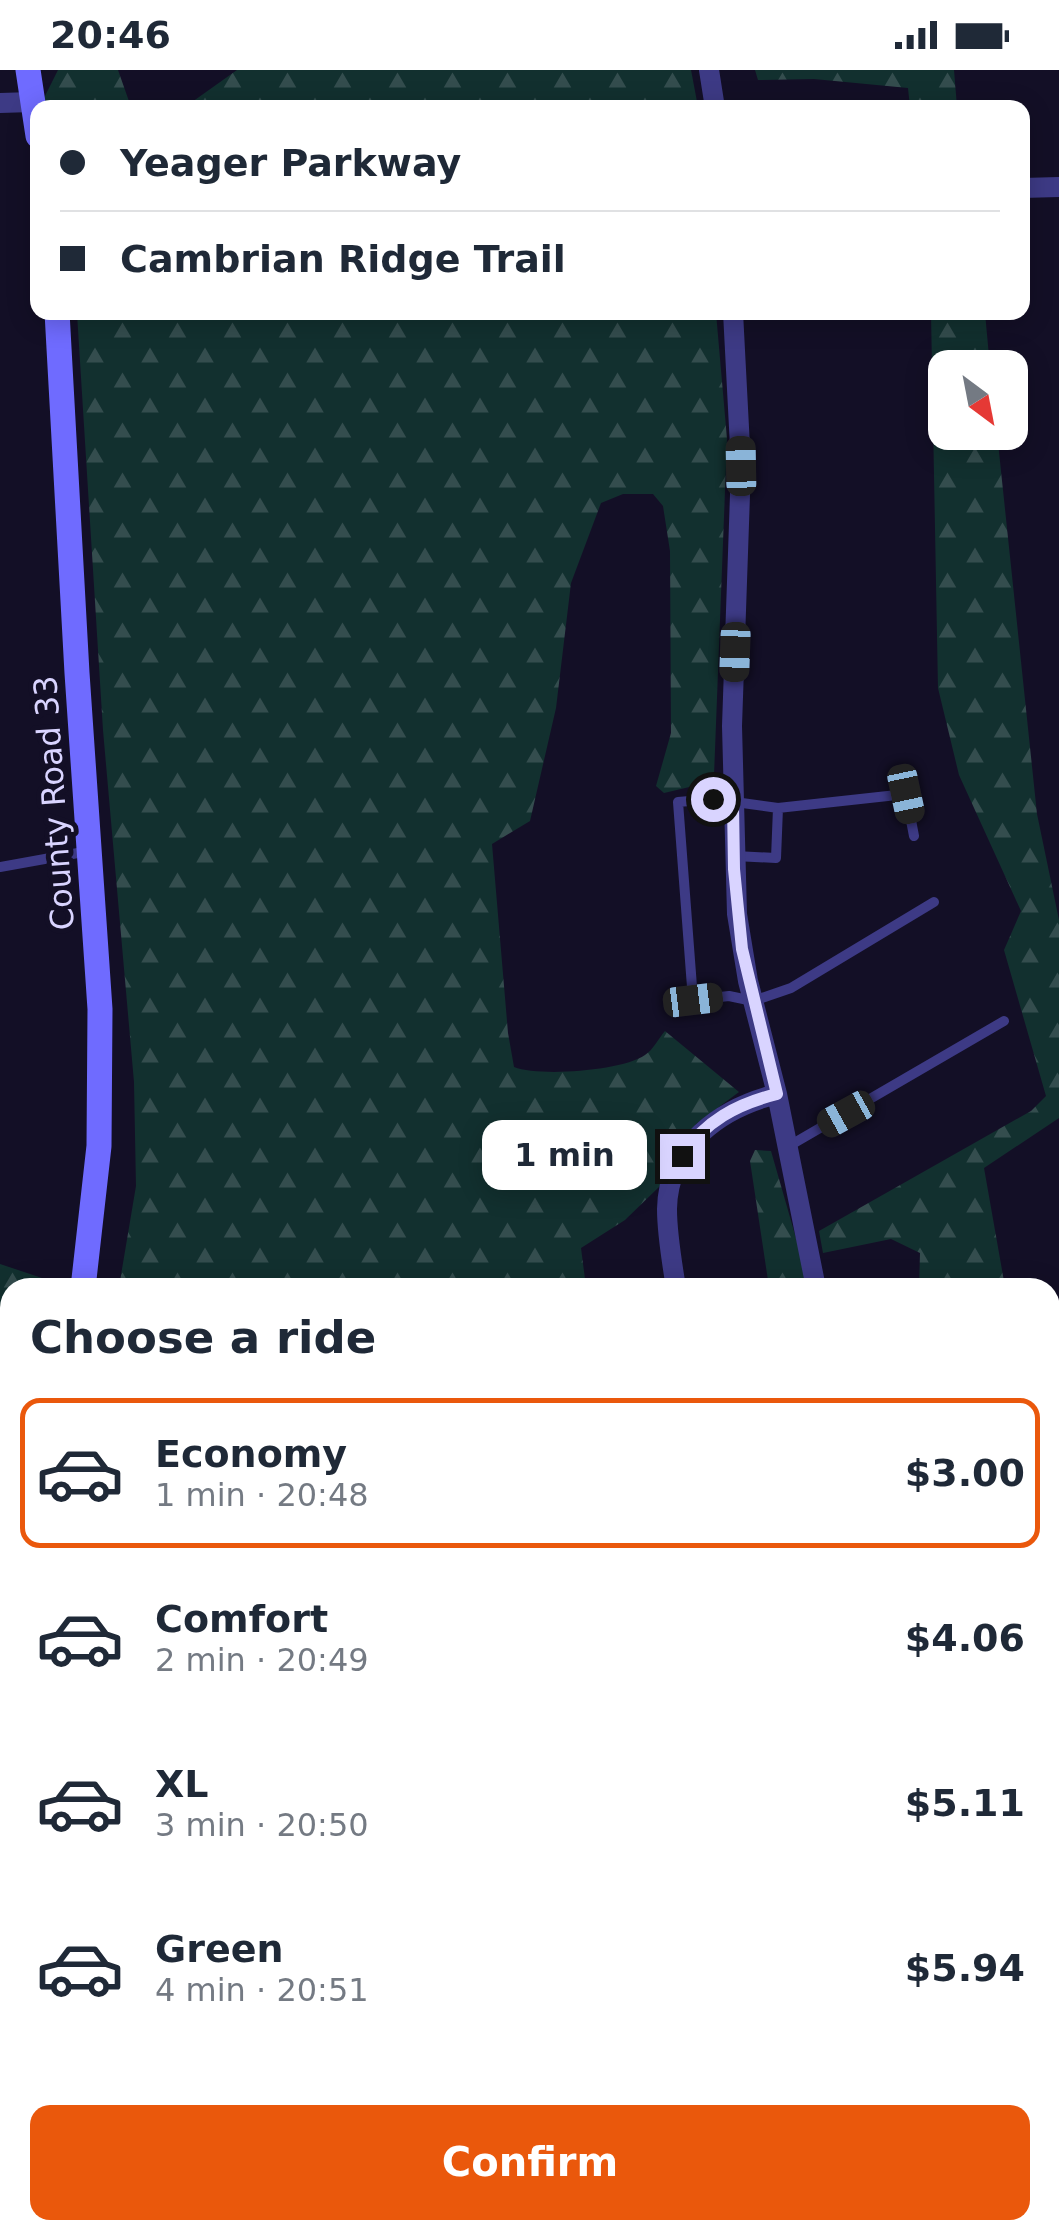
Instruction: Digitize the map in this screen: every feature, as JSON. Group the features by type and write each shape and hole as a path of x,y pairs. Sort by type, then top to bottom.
{"street":[{"path":"28,70 32,100"},
{"path":"709,70 713,100"},
{"path":"0,103 30,102"},
{"path":"1030,188 1059,187"},
{"name":"County Road 33","path":"57,320 100,1009 101,1100 84,1278"},
{"path":"733,320 741,466 732,726 737,914 814,1278"},
{"path":"675,1278 667,1207 669,1189 682,1156 693,1139 721,1116 748,1102 777,1094"}],"lane":[{"path":"914,836 906,794 778,808 713,799 678,802 693,1000 729,996 753,1001 791,988 934,902"},
{"path":"733,856 776,858 778,808"},
{"path":"0,867 90,851"},
{"path":"788,1146 1004,1021"}],"green space":[{"path":"58,70 118,70 129,100 44,100"},
{"path":"237,70 691,70 697,100 195,100"},
{"path":"755,70 954,70 956,100 909,100 908,88 814,79 758,80"},
{"path":"77,320 717,320 727,439 714,775 702,784 664,793 656,786 671,733 670,551 663,506 653,494 623,494 601,503 571,583 556,708 530,821 492,844 514,1067 560,1072 618,1065 645,1055 665,1031 739,1092 696,1124 671,1155 660,1186 625,1220 581,1248 585,1278 121,1278 136,1186 134,1082 103,730"},
{"path":"931,320 986,320 988,350 932,350"},
{"path":"934,450 999,450 1037,814 1059,920 1059,1118 984,1168 1003,1278 919,1278 920,1253 891,1239 823,1253 819,1231 1031,1111 1046,1096 1004,950 1021,911 959,775 938,688"},
{"path":"755,1150 771,1151 807,1278 768,1278 750,1161"},
{"path":"0,1264 42,1278 0,1278"}],"route":[{"path":"682,1156 708,1125 734,1108 777,1094 742,949 734,869 733,804 713,799"}]}
